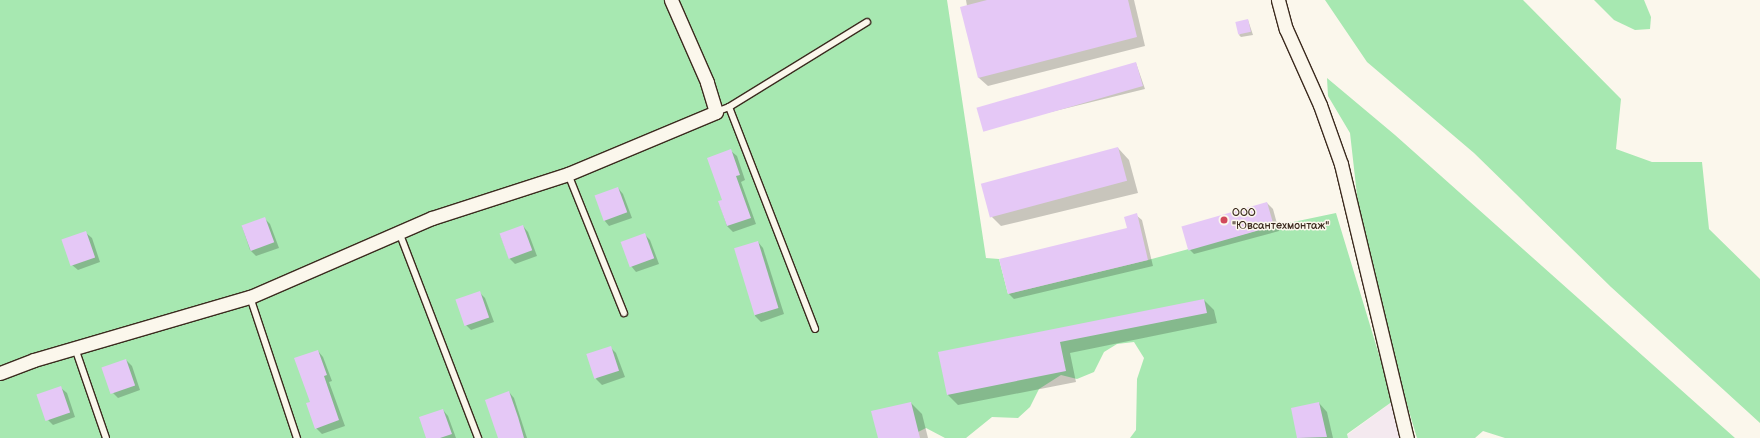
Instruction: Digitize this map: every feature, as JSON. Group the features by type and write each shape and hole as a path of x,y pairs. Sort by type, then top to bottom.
{"street":[{"path":"0,373 75,348 250,297 432,218 568,174 716,112 707,82 671,0"},
{"path":"1278,0 1286,29 1320,105 1341,164 1407,438"}],"lane":[{"path":"716,112 729,107 867,22"},
{"path":"729,107 815,329"},
{"path":"568,174 624,313"},
{"path":"399,232 478,438"},
{"path":"250,297 297,438"},
{"path":"75,348 106,438"}],"shaded area":[{"path":"1404,400 1414,438 1332,438 1347,435 1393,401"}],"green space":[{"path":"0,0 947,0 986,258 999,259 1008,294 1148,260 1274,226 1336,213 1393,401 1347,434 1348,438 1130,438 1136,430 1137,379 1144,358 1134,342 1117,344 1104,352 1094,372 1077,379 1061,375 1039,389 1030,407 1018,418 992,417 966,438 945,438 926,428 918,432 915,438 0,438"},
{"path":"1325,0 1523,0 1621,99 1616,149 1652,162 1702,162 1709,229 1760,279 1760,423 1611,287 1474,153 1367,62"},
{"path":"1594,0 1644,0 1651,17 1650,29 1635,30 1614,20"},
{"path":"1327,78 1395,135 1735,438 1505,438 1483,431 1475,438 1417,438 1373,291 1358,204 1350,133 1328,96"}],"building":[{"path":"987,0 1128,0 1137,37 978,78 960,7"},
{"path":"1248,19 1251,32 1238,35 1235,22"},
{"path":"1136,62 1143,86 983,132 976,108"},
{"path":"1118,147 1127,181 990,218 981,184"},
{"path":"731,149 740,175 736,176 751,218 727,226 718,201 722,200 707,158"},
{"path":"618,187 627,212 604,221 595,196"},
{"path":"1267,202 1274,226 1188,251 1181,227"},
{"path":"1137,213 1148,260 1008,294 999,259 1127,228 1124,217"},
{"path":"265,217 274,242 251,251 242,226"},
{"path":"523,225 532,250 509,259 500,234"},
{"path":"86,231 95,257 71,266 61,239"},
{"path":"645,233 654,258 630,267 621,242"},
{"path":"758,241 778,308 755,315 734,248"},
{"path":"480,291 489,317 465,326 455,299"},
{"path":"1204,299 1207,313 1060,342 1066,371 947,395 938,352"},
{"path":"611,346 619,371 594,379 586,354"},
{"path":"318,350 327,375 324,376 339,420 315,429 306,403 310,402 294,358"},
{"path":"126,359 135,385 111,394 101,367"},
{"path":"61,386 70,412 46,421 36,394"},
{"path":"509,391 524,438 498,438 485,400"},
{"path":"911,402 920,438 878,438 871,411"},
{"path":"1319,402 1327,437 1297,438 1291,408"},
{"path":"443,409 452,434 440,438 426,438 419,417"}],"place":[{"name":"ООО \"Ювсантехмонтаж\"","path":"1224,220"}]}
